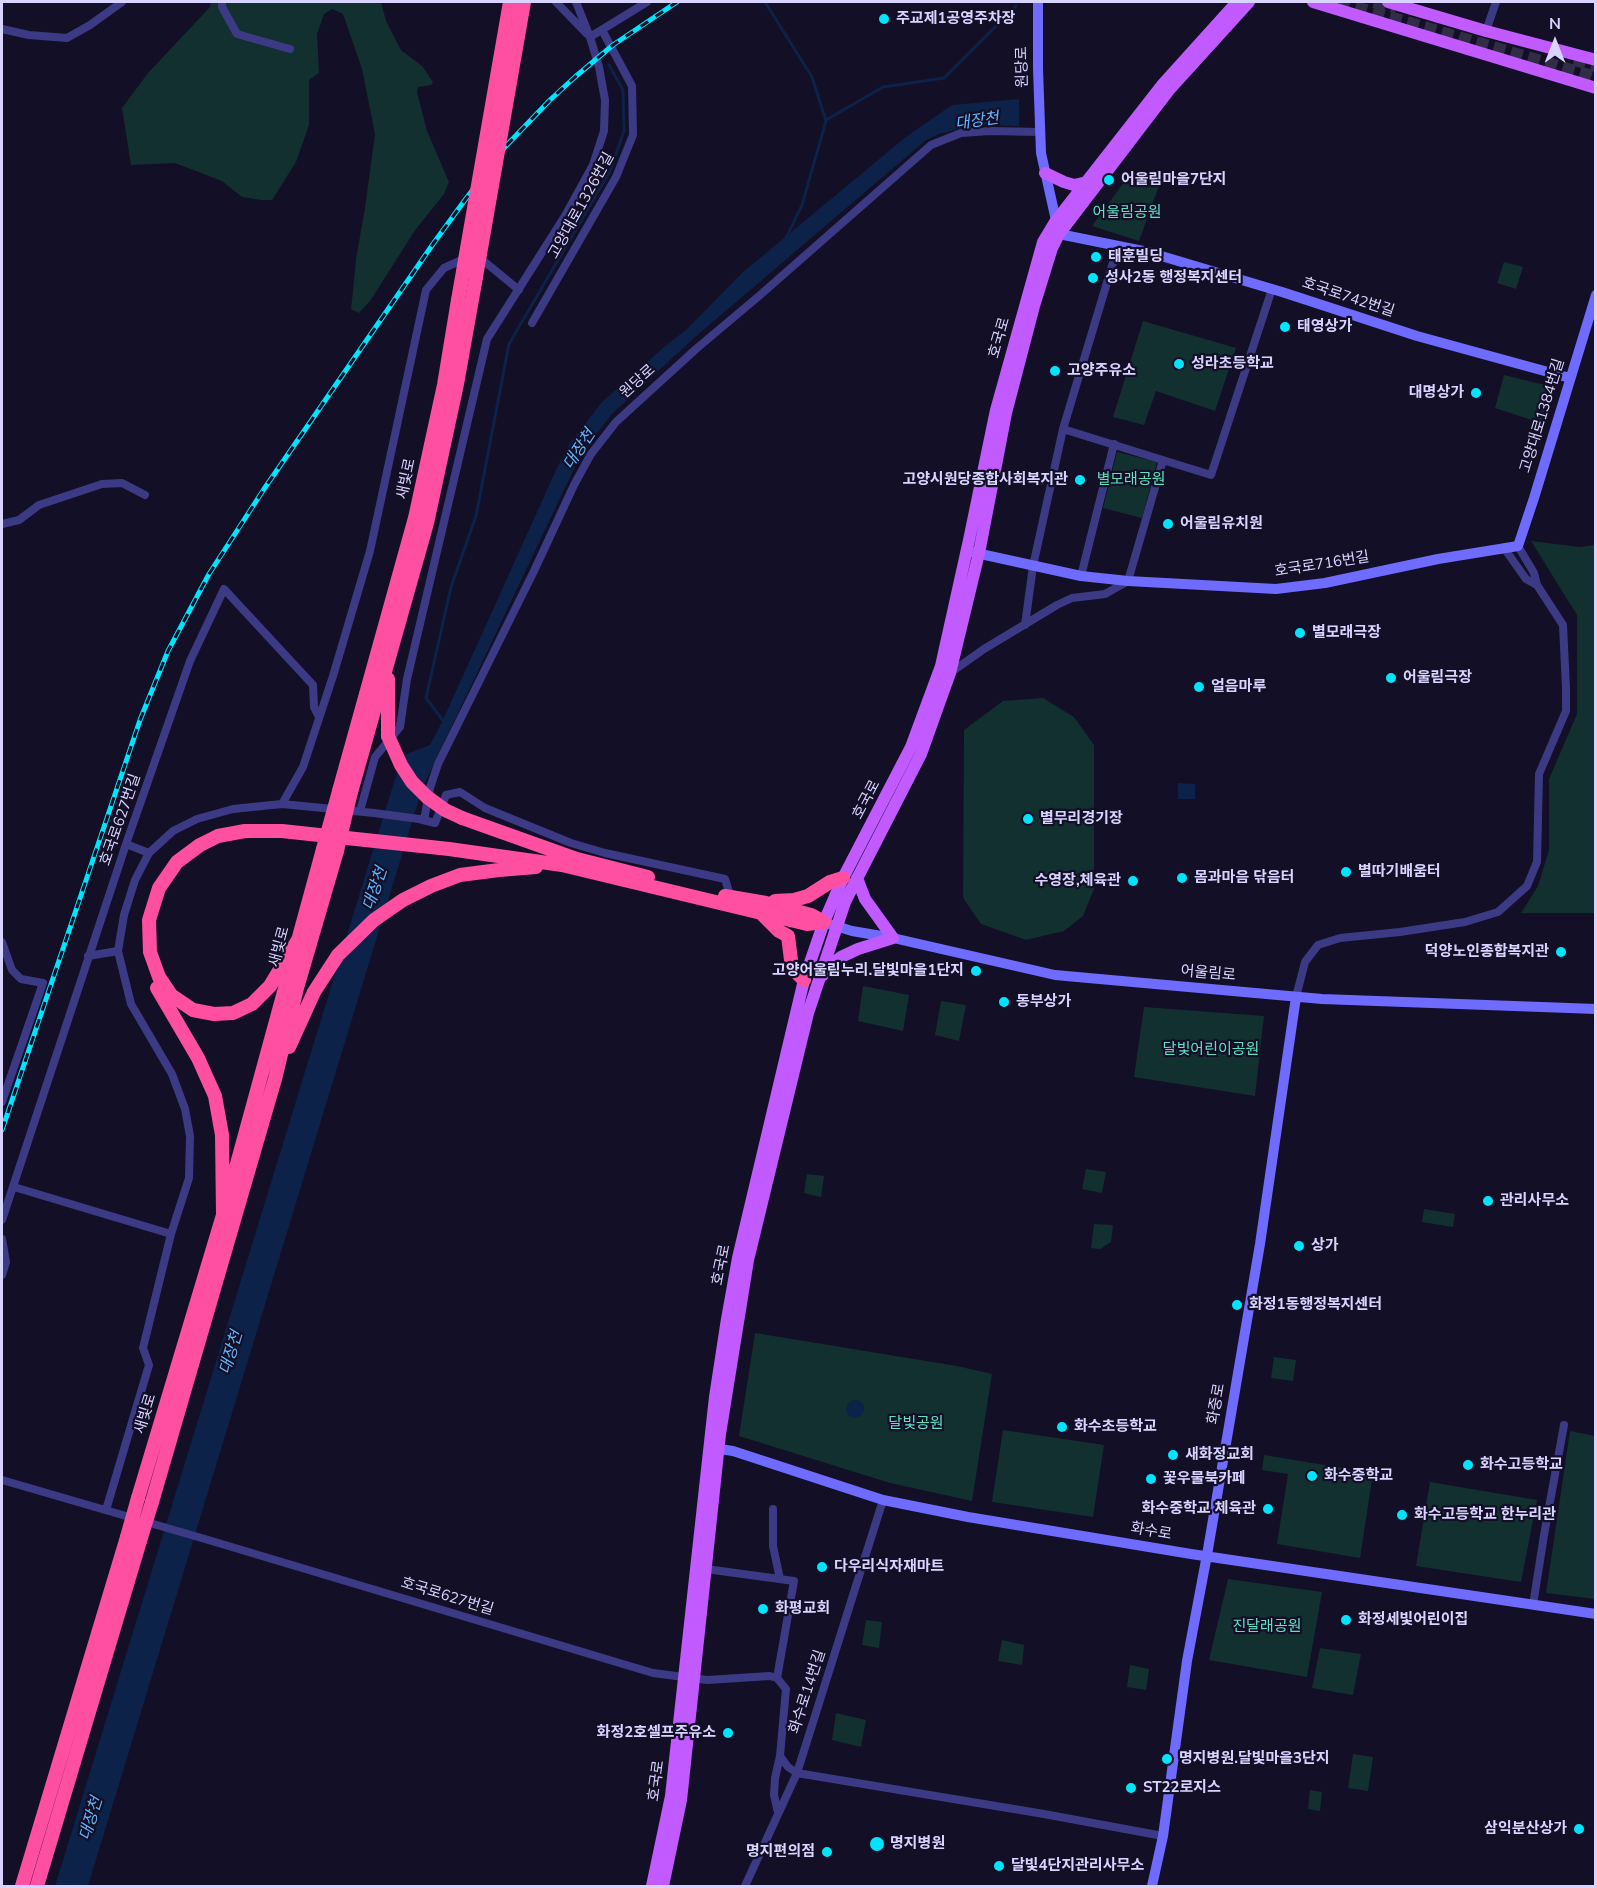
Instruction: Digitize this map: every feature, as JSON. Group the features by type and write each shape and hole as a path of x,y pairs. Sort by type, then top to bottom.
{"highway":[{"name":"새빛로","path":"133,1539 152,1502 275,1079 330,850 415,518 444,385 510,2"},
{"name":"새빛로","path":"345,791 388,658 427,523 457,384 524,2"},
{"path":"388,658 388,736 401,765 412,782 445,810 577,859 731,898 807,924 830,924"},
{"path":"223,1215 222,1136 215,1096 198,1058 160,994 148,968 143,943 143,916 154,884 172,857 197,837 219,828 244,824 282,824 348,836"},
{"path":"301,935 270,986 252,1004 233,1013 214,1014 193,1010 171,995 159,977 150,952 149,920 159,888 177,862 200,845 218,836 244,831 282,831 449,845 615,868"},
{"path":"449,845 562,865 764,908 778,900 794,900 808,896 830,882 850,878"},
{"name":"새빛로","path":"36,1887 133,1539 138,1498 223,1215 301,935 330,850"},
{"path":"275,1079 314,992 338,955 374,920 403,900 460,875 562,865"},
{"path":"764,908 779,931 788,936 792,968 804,980"},
{"name":"새빛로","path":"22,1887 108,1628"}],"main road":[{"name":"호국로","path":"652,1887 671,1796 706,1569 718,1375 738,1258 804,980 911,747 941,666 973,552 1034,306 1057,228 1087,182 1163,84 1237,2"},
{"name":"호국로","path":"1057,228 1169,90 1249,2"},
{"path":"1313,2 1581,84 1596,86"},
{"path":"1388,2 1596,60"},
{"path":"1219,35 1226,22 1220,20"},
{"path":"1045,172 1074,185 1087,182"},
{"name":"호국로","path":"850,878 921,754 950,673 973,552"},
{"path":"819,980 830,965 841,957 893,938 850,878"},
{"name":"호국로","path":"663,1887 681,1800 690,1679 714,1448 725,1399 748,1260 808,1013 819,980 830,924"}],"street":[{"path":"2,29 29,35 67,38 122,2"},
{"path":"222,2 222,7 237,34 290,49"},
{"path":"556,2 590,37 647,2"},
{"name":"고양대로1326번길","path":"360,811 375,757 400,727 407,679 487,339 565,216 593,165 604,131 605,100 599,67 576,2"},
{"name":"원당로","path":"1038,2 1041,153 1057,228"},
{"path":"1486,31 1496,2"},
{"name":"고양대로1326번길","path":"532,323 616,177 633,135 632,86 602,30"},
{"name":"원당로","path":"421,820 438,764 574,485 591,454 616,422 696,349 931,145 961,133 1040,132"},
{"name":"호국로742번길","path":"1057,228 1272,289 1417,336 1570,378"},
{"path":"1025,625 1033,566 1063,429 1118,246"},
{"path":"282,804 303,767 370,551 426,290 444,268 464,259 485,262 519,290"},
{"path":"1063,429 1211,475 1272,289"},
{"name":"고양대로1384번길","path":"1518,546 1596,295"},
{"path":"1081,576 1114,444"},
{"path":"950,673 984,649 1057,605 1072,598 1105,594 1128,581 1163,460"},
{"path":"2,524 19,520 39,505 102,484 122,483 145,495"},
{"path":"1296,997 1305,962 1318,945 1340,938 1409,931 1465,922 1498,912 1527,886 1537,862 1539,774 1566,711 1563,625 1538,585 1534,573 1518,546"},
{"name":"호국로716번길","path":"973,552 1081,576 1128,581 1276,589 1325,583 1438,559 1518,546"},
{"path":"1504,548 1526,579 1538,585"},
{"name":"호국로627번길","path":"2,1220 88,956 190,661 224,589 313,685 314,707 319,717"},
{"path":"2,1480 106,1510 149,1365 143,1348 171,1234 189,1178 190,1136 185,1109 172,1074 131,1004 118,951 123,915 135,880 149,853 173,831 197,819 233,808 282,804 360,811 435,823 446,795 460,792 485,808 571,843 605,853 725,879 731,898"},
{"path":"126,844 149,853"},
{"name":"어울림로","path":"830,924 852,931 893,938 1055,975 1296,997 1596,1009"},
{"path":"2,942 12,970 21,979 43,983 2,1102"},
{"path":"88,956 118,951"},
{"name":"화중로","path":"1152,1887 1163,1836 1187,1661 1260,1244 1296,997"},
{"path":"14,1186 171,1234"},
{"path":"2,1239 6,1262 2,1275"},
{"path":"1533,1605 1564,1425"},
{"name":"화수로","path":"714,1448 733,1451 883,1500 968,1516 1596,1614"},
{"name":"화수로14번길","path":"745,1887 797,1773 883,1500"},
{"path":"773,1509 772,1546 780,1579"},
{"name":"호국로627번길","path":"106,1510 649,1671 690,1679"},
{"path":"706,1569 794,1581 777,1678"},
{"path":"690,1679 770,1676 777,1678 786,1689 780,1756 775,1778 774,1795 778,1815"},
{"path":"780,1756 788,1767 797,1773 1163,1836"}],"green space":[{"path":"211,2 381,2 386,21 401,50 422,66 433,82 431,85 418,87 417,92 427,131 449,182 444,194 416,229 370,301 359,313 351,309 356,259 375,134 362,69 343,14 332,9 324,14 317,34 319,73 309,80 309,125 296,162 272,200 242,197 222,181 175,163 131,165 122,108 148,73 210,7"},
{"name":"어울림공원","path":"1130,174 1160,183 1139,241 1092,226"},
{"path":"1504,262 1523,267 1516,289 1497,283"},
{"path":"1143,321 1236,348 1215,411 1156,391 1144,425 1113,417"},
{"path":"1504,375 1553,387 1541,423 1495,408"},
{"name":"별모래공원","path":"1117,452 1157,462 1142,518 1103,508"},
{"path":"1531,541 1579,547 1595,545 1595,913 1521,913 1538,886 1549,850 1549,779 1577,714 1577,615"},
{"path":"1043,698 1074,717 1094,745 1094,889 1083,916 1064,931 1026,940 981,924 963,898 964,730 1003,701"},
{"path":"863,986 909,995 903,1031 858,1021"},
{"path":"941,1001 966,1005 959,1041 935,1035"},
{"name":"달빛어린이공원","path":"1144,1007 1264,1016 1255,1096 1134,1077"},
{"path":"1086,1169 1106,1172 1102,1193 1082,1189"},
{"path":"807,1174 824,1176 821,1197 804,1193"},
{"path":"1424,1209 1455,1214 1453,1227 1422,1222"},
{"path":"1094,1224 1113,1225 1111,1242 1100,1249 1091,1248"},
{"name":"달빛공원","path":"755,1333 957,1366 992,1374 972,1501 890,1483 739,1436"},
{"path":"1274,1357 1296,1360 1293,1381 1271,1378"},
{"path":"1003,1430 1104,1445 1093,1517 992,1502"},
{"path":"1570,1431 1595,1436 1595,1599 1546,1593"},
{"path":"1264,1455 1373,1473 1360,1558 1277,1544 1288,1474 1262,1470"},
{"path":"1430,1482 1537,1500 1521,1582 1416,1566"},
{"name":"진달래공원","path":"1228,1579 1322,1592 1307,1677 1209,1660"},
{"path":"866,1620 882,1622 879,1648 862,1645"},
{"path":"1002,1640 1024,1645 1022,1665 998,1661"},
{"path":"1320,1648 1361,1654 1353,1695 1312,1688"},
{"path":"1130,1665 1149,1669 1146,1690 1127,1687"},
{"path":"836,1713 866,1720 861,1747 832,1740"},
{"path":"1353,1754 1373,1757 1368,1791 1348,1788"},
{"path":"1310,1790 1322,1792 1320,1811 1308,1809"}],"water":[{"name":"대장천","path":"1019,99 1019,126 967,127 926,140 694,338 612,414 581,454 422,789 88,1886 55,1886 394,782 404,755 430,745 443,720 570,443 602,402 687,329 742,273 907,136 952,105"},
{"path":"1178,783 1195,784 1195,799 1178,799"},
{"path":"851,1400 859,1400 864,1405 862,1416 851,1418 846,1413 846,1405"}],"waterway":[{"path":"765,2 812,77 826,121 802,205 786,238"},
{"path":"826,120 883,87 944,78 1016,6"},
{"path":"444,722 426,698 451,587 476,516 509,344 610,171 624,131 623,90 609,65"}],"tunnel":[{"path":"1338,2 1596,77"},
{"path":"1374,2 1396,8"},
{"path":"1574,60 1596,66"}],"railway":[{"path":"2,1130 140,720 168,651 209,574 264,489 433,244 505,147 575,77 613,45 677,2"}],"place":[{"name":"주교제1공영주차장","path":"884,19"},
{"name":"어울림마을7단지","path":"1109,180"},
{"name":"태훈빌딩","path":"1096,257"},
{"name":"성사2동 행정복지센터","path":"1093,278"},
{"name":"태영상가","path":"1285,327"},
{"name":"성라초등학교","path":"1179,364"},
{"name":"고양주유소","path":"1055,371"},
{"name":"대명상가","path":"1476,393"},
{"name":"고양시원당종합사회복지관","path":"1080,480"},
{"name":"어울림유치원","path":"1168,524"},
{"name":"별모래극장","path":"1300,633"},
{"name":"어울림극장","path":"1391,678"},
{"name":"얼음마루","path":"1199,687"},
{"name":"별무리경기장","path":"1028,819"},
{"name":"별따기배움터","path":"1346,872"},
{"name":"몸과마음 닦음터","path":"1182,878"},
{"name":"수영장,체육관","path":"1133,881"},
{"name":"덕양노인종합복지관","path":"1561,952"},
{"name":"고양어울림누리.달빛마을1단지","path":"976,971"},
{"name":"동부상가","path":"1004,1002"},
{"name":"관리사무소","path":"1488,1201"},
{"name":"상가","path":"1299,1246"},
{"name":"화정1동행정복지센터","path":"1237,1305"},
{"name":"화수초등학교","path":"1062,1427"},
{"name":"새화정교회","path":"1173,1455"},
{"name":"화수고등학교","path":"1468,1465"},
{"name":"화수중학교","path":"1312,1476"},
{"name":"꽃우물북카페","path":"1151,1479"},
{"name":"화수중학교 체육관","path":"1268,1509"},
{"name":"화수고등학교 한누리관","path":"1402,1515"},
{"name":"다우리식자재마트","path":"822,1567"},
{"name":"화평교회","path":"763,1609"},
{"name":"화정세빛어린이집","path":"1346,1620"},
{"name":"화정2호셀프주유소","path":"728,1733"},
{"name":"명지병원.달빛마을3단지","path":"1167,1759"},
{"name":"ST22로지스","path":"1131,1788"},
{"name":"삼익분산상가","path":"1579,1829"},
{"name":"명지병원","path":"877,1844"},
{"name":"명지편의점","path":"827,1852"},
{"name":"달빛4단지관리사무소","path":"999,1866"}]}
